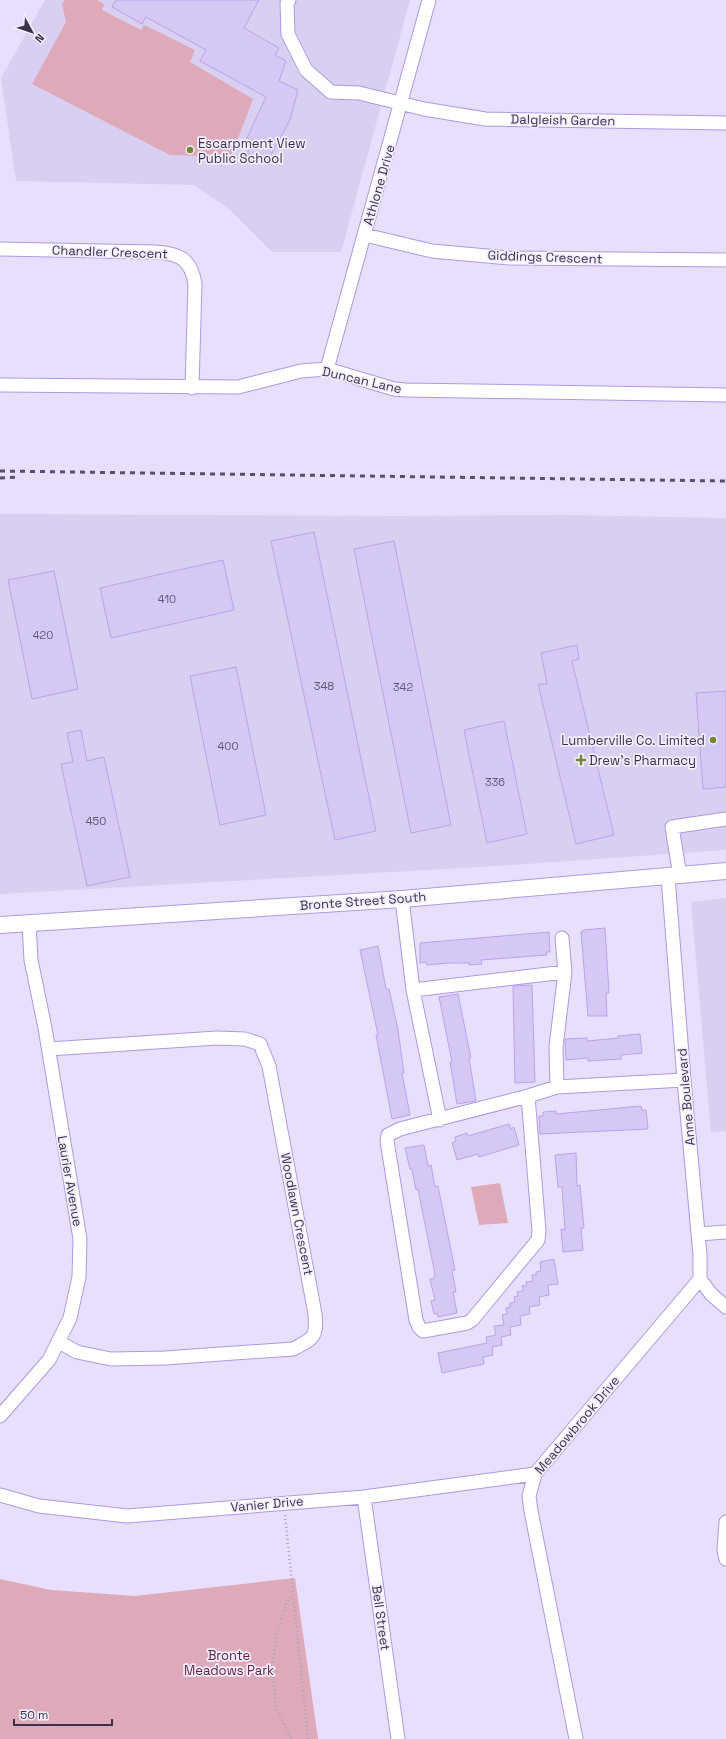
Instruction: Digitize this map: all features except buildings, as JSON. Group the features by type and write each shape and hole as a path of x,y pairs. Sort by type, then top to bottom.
{"main road":[{"name":"Bronte Street South","path":"0,925 402,899 674,877 726,871"}],"street":[{"name":"Dalgleish Garden","path":"289,0 287,3 288,34 306,70 331,92 359,93 431,110 494,119 726,123"},
{"name":"Athlone Drive","path":"327,369 430,0"},
{"name":"Giddings Crescent","path":"365,235 432,251 509,258 726,260"},
{"name":"Chandler Crescent","path":"0,249 161,252 182,258 192,270 195,284 192,388"},
{"name":"Duncan Lane","path":"0,385 192,388 238,387 301,371 327,369 394,389 406,390 726,395"},
{"name":"Anne Boulevard","path":"700,1279 698,1234 684,1080 672,826 726,819"},
{"path":"402,899 413,990 440,1120"},
{"name":"Laurier Avenue","path":"0,1416 49,1360 60,1342 70,1318 79,1277 80,1239 49,1049 31,960 28,924"},
{"path":"557,1087 556,1047 565,972 562,938"},
{"path":"413,990 565,972"},
{"name":"Woodlawn Crescent","path":"49,1049 217,1038 246,1039 260,1044 269,1066 317,1329 312,1339 293,1349 165,1358 111,1359 77,1352 60,1342"},
{"path":"528,1096 539,1231 538,1240 472,1320 467,1323 423,1331 419,1327 416,1320 387,1141 388,1135 393,1132 557,1087 684,1080"},
{"path":"698,1234 726,1232"},
{"path":"700,1279 711,1294 726,1307"},
{"name":"Meadowbrook Drive","path":"576,1739 529,1496 535,1474 700,1279"},
{"name":"Vanier Drive","path":"0,1495 39,1506 127,1516 364,1497 535,1474"},
{"name":"Bell Street","path":"364,1497 398,1739"},
{"path":"726,1522 724,1550 726,1559"}],"path":[{"path":"284,1503 292,1595 308,1739"},
{"path":"291,1739 276,1707 272,1666 277,1634 286,1604 292,1595"}],"shaded area":[{"name":"Escarpment View Public School","path":"45,0 410,0 341,252 272,252 229,209 194,185 16,181 1,78"},
{"path":"0,514 398,516 566,515 726,518 726,850 481,867 0,894"},
{"path":"726,898 726,1131 711,1133 691,902"}],"green space":[{"path":"65,0 97,0 104,4 102,10 141,30 144,25 195,50 190,62 253,99 231,157 170,155 32,84 66,22 62,4"},
{"path":"500,1183 508,1223 479,1225 471,1187"},
{"name":"Bronte Meadows Park","path":"295,1578 318,1739 0,1739 0,1579 51,1590 135,1596"}],"railway":[{"path":"0,471 726,481"},
{"path":"0,478 20,477"}],"place":[{"name":"Escarpment View Public School","path":"190,150"},
{"name":"Lumberville Co. Limited","path":"713,740"},
{"name":"Drew's Pharmacy","path":"581,760"}]}
